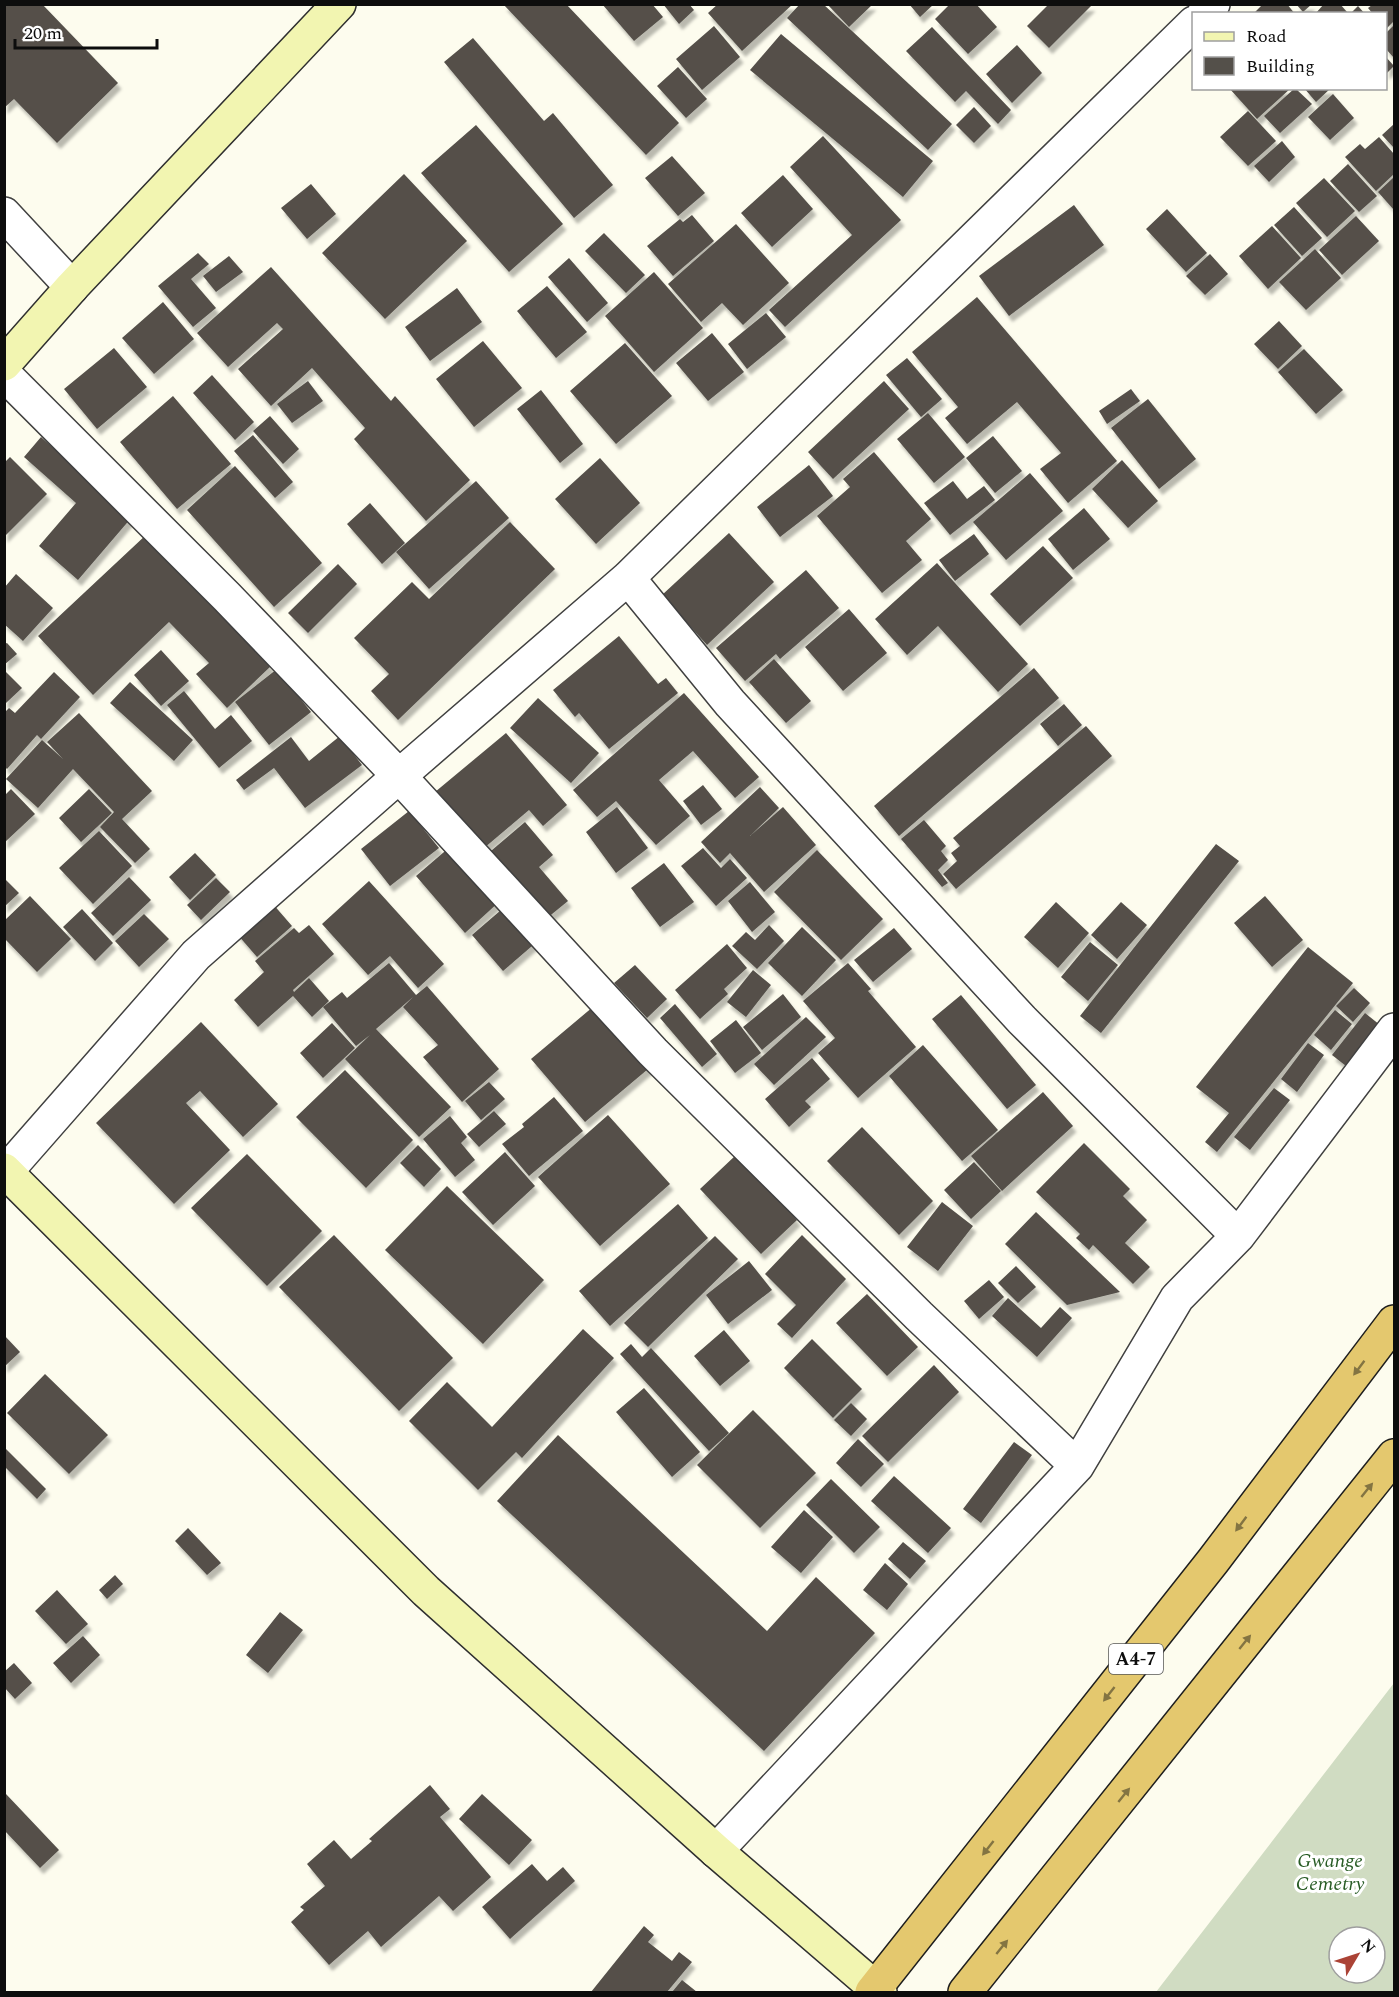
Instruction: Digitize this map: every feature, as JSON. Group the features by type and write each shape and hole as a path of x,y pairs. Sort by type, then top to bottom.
{"highway":[{"name":"A4-7","path":"875,1992 1206,1570 1395,1322"},
{"path":"965,1992 1395,1456"}],"main road":[{"path":"4,364 72,286 339,4"},
{"path":"5,1172 426,1591 875,1992"}],"street":[{"path":"5,1172 196,955 628,578 1192,25"},
{"path":"4,214 72,286"},
{"path":"4,374 227,597 399,776 653,1052 919,1316 1077,1466"},
{"path":"628,578 730,703 1022,1020 1238,1236"},
{"path":"716,1851 1077,1466 1177,1298 1238,1236 1395,1030"}],"green space":[{"name":"Gwange Cemetry","path":"1394,1683 1394,1992 1156,1992"}],"building":[{"path":"4,4 42,4 118,83 57,143 14,99 4,108"},
{"path":"503,4 566,4 679,123 646,155"},
{"path":"602,4 652,4 663,17 634,41"},
{"path":"663,4 689,4 694,10 679,24"},
{"path":"718,4 793,4 742,51 708,13"},
{"path":"800,4 823,4 952,124 928,150 787,18"},
{"path":"827,4 873,4 849,27"},
{"path":"909,4 934,4 920,17"},
{"path":"950,4 976,4 997,27 968,54 935,19"},
{"path":"1263,4 1287,4 1293,12 1255,12"},
{"path":"1296,4 1312,4 1303,12"},
{"path":"1324,4 1340,4 1347,12 1317,12"},
{"path":"1048,5 1092,5 1049,48 1027,26"},
{"path":"1372,5 1394,5 1394,21 1387,28 1387,12 1371,12 1368,8"},
{"path":"1358,6 1363,12 1352,12"},
{"path":"1394,25 1394,58 1387,50 1387,32"},
{"path":"714,26 740,57 702,90 676,59"},
{"path":"932,27 1011,110 998,124 966,91 955,102 906,51"},
{"path":"781,34 933,161 903,197 750,70"},
{"path":"473,38 544,121 553,113 613,185 574,218 444,62"},
{"path":"1017,45 1042,73 1012,103 986,74"},
{"path":"1387,58 1394,66 1387,73"},
{"path":"678,67 707,99 686,118 657,86"},
{"path":"1231,90 1289,90 1257,119"},
{"path":"1293,90 1297,90 1312,104 1280,133 1264,116"},
{"path":"1306,90 1329,90 1316,102"},
{"path":"1333,94 1354,118 1330,140 1308,117"},
{"path":"974,107 991,126 974,143 956,125"},
{"path":"1248,111 1276,141 1248,166 1220,137"},
{"path":"1394,124 1394,148 1382,135"},
{"path":"476,125 563,224 509,272 421,173"},
{"path":"823,136 901,220 785,327 769,310 852,235 790,167"},
{"path":"1379,137 1394,154 1394,174 1376,191 1345,157 1360,144 1365,149"},
{"path":"1282,141 1295,157 1269,182 1254,166"},
{"path":"672,156 705,193 678,216 645,178"},
{"path":"1348,164 1377,196 1359,212 1330,181"},
{"path":"404,174 467,241 385,319 322,253"},
{"path":"783,175 813,209 772,247 741,213"},
{"path":"1394,177 1394,210 1378,192"},
{"path":"1324,178 1355,211 1327,237 1296,203"},
{"path":"311,184 336,214 307,239 281,208"},
{"path":"1074,205 1104,245 1009,316 979,276"},
{"path":"1294,207 1322,238 1302,256 1274,225"},
{"path":"1167,209 1207,253 1186,272 1146,229"},
{"path":"692,215 714,241 673,276 647,246 680,219 683,222"},
{"path":"1356,216 1379,241 1342,275 1319,250"},
{"path":"736,224 789,283 743,325 722,303 701,322 668,284"},
{"path":"1272,226 1301,258 1268,289 1239,256"},
{"path":"604,233 645,275 626,293 585,251"},
{"path":"1315,249 1341,278 1306,310 1279,282"},
{"path":"198,253 209,264 191,279 216,308 193,327 158,286"},
{"path":"1210,254 1228,274 1205,295 1186,276"},
{"path":"229,256 243,272 216,292 203,276"},
{"path":"569,258 608,303 587,322 548,277"},
{"path":"271,267 391,401 395,396 470,480 426,521 354,439 365,428 312,368 271,406 238,369 283,329 277,323 228,367 197,333"},
{"path":"654,272 703,328 654,372 605,316"},
{"path":"547,286 587,332 556,358 517,311"},
{"path":"457,288 482,322 430,361 405,327"},
{"path":"977,297 1117,461 1068,503 1040,469 1061,453 1017,402 967,444 945,418 958,407 912,352"},
{"path":"163,302 194,339 154,374 122,338"},
{"path":"766,313 786,337 747,369 728,344"},
{"path":"1279,321 1302,346 1278,369 1254,344"},
{"path":"712,333 744,372 708,401 676,363"},
{"path":"483,341 522,388 474,427 436,379"},
{"path":"625,343 672,396 616,444 570,391"},
{"path":"114,348 147,387 97,429 64,389"},
{"path":"1304,349 1343,390 1316,414 1278,372"},
{"path":"907,358 942,399 921,417 886,375"},
{"path":"212,375 254,422 235,440 193,393"},
{"path":"308,381 323,401 292,423 277,404"},
{"path":"884,381 909,409 833,479 808,452"},
{"path":"1131,389 1140,401 1107,424 1099,411"},
{"path":"541,390 583,444 560,463 517,409"},
{"path":"173,396 231,464 177,509 120,442"},
{"path":"1148,399 1196,459 1159,489 1111,428"},
{"path":"928,413 965,457 934,483 897,439"},
{"path":"270,416 299,449 283,464 253,431"},
{"path":"253,435 293,482 275,498 234,451"},
{"path":"993,436 1022,471 995,493 966,458"},
{"path":"41,437 132,517 78,580 39,546 76,503 24,457"},
{"path":"874,452 931,519 906,541 922,560 882,593 817,516 850,487 843,479"},
{"path":"10,457 47,494 4,537 4,463"},
{"path":"600,458 640,503 596,544 555,499"},
{"path":"1122,460 1158,501 1128,528 1092,489"},
{"path":"809,465 833,496 780,537 757,507"},
{"path":"235,466 322,563 274,607 187,510"},
{"path":"1030,473 1063,511 1006,560 973,522"},
{"path":"476,481 509,518 429,589 396,552"},
{"path":"953,481 967,499 984,486 995,500 950,535 924,503"},
{"path":"370,503 405,543 382,564 347,524"},
{"path":"1084,508 1110,539 1073,570 1048,539"},
{"path":"510,522 555,569 398,720 371,691 389,674 354,638 412,582 429,599"},
{"path":"729,533 774,582 707,645 662,595"},
{"path":"147,534 271,666 227,708 196,674 209,663 169,622 93,695 38,636"},
{"path":"974,534 989,554 955,581 939,560"},
{"path":"1043,546 1073,578 1020,626 990,594"},
{"path":"937,563 1028,664 998,692 938,626 907,655 875,619"},
{"path":"338,564 357,584 308,633 288,613"},
{"path":"806,570 839,608 780,659 776,654 745,681 716,648"},
{"path":"16,574 53,608 23,641 4,624 4,588"},
{"path":"849,609 887,653 843,691 805,647"},
{"path":"619,636 658,684 666,678 678,693 609,749 579,713 575,717 553,690"},
{"path":"7,643 17,654 4,665 4,644"},
{"path":"161,650 189,681 161,706 134,675"},
{"path":"774,659 811,701 786,723 749,682"},
{"path":"1034,668 1059,698 899,836 874,806"},
{"path":"277,669 311,712 269,745 235,702"},
{"path":"4,670 22,688 6,703 4,702"},
{"path":"54,672 80,697 41,739 37,735 7,769 4,766 4,713 9,708 15,713"},
{"path":"130,682 193,740 174,761 110,703"},
{"path":"184,691 215,729 231,715 252,741 219,768 167,705"},
{"path":"684,693 759,777 735,798 693,751 659,780 690,816 656,845 616,801 597,817 573,790"},
{"path":"538,698 599,753 571,783 510,728"},
{"path":"1064,704 1082,725 1058,746 1040,724"},
{"path":"79,713 152,791 122,819 150,849 135,863 100,827 114,812 73,769 38,808 6,779 42,740 63,759 47,742"},
{"path":"1086,726 1112,756 956,889 943,874 957,861 951,853 960,846 953,838"},
{"path":"506,733 567,805 543,826 529,810 477,854 429,797"},
{"path":"340,736 362,765 305,808 274,768 244,790 236,780 291,737 309,761"},
{"path":"703,785 722,809 701,825 683,801"},
{"path":"760,787 779,808 750,836 783,807 816,845 764,892 730,853 720,863 701,842"},
{"path":"11,789 35,814 4,843 4,796"},
{"path":"89,789 112,813 81,842 59,818"},
{"path":"617,807 648,848 616,873 586,832"},
{"path":"409,811 439,848 390,886 361,849"},
{"path":"924,820 946,846 941,851 948,860 938,870 948,883 942,887 901,839"},
{"path":"525,822 553,855 539,867 568,901 541,923 485,856"},
{"path":"99,831 132,866 93,904 59,868"},
{"path":"1216,844 1239,861 1101,1033 1080,1016"},
{"path":"451,846 500,901 465,933 416,876"},
{"path":"703,848 721,868 730,859 747,878 716,906 681,866"},
{"path":"817,850 883,919 841,960 774,892"},
{"path":"195,853 216,875 190,900 169,877"},
{"path":"664,863 694,902 660,927 631,888"},
{"path":"129,877 151,900 113,936 91,913"},
{"path":"4,878 19,893 4,907"},
{"path":"216,878 230,892 201,920 187,905"},
{"path":"369,881 444,964 418,988 390,956 368,975 322,924"},
{"path":"750,882 775,912 752,932 728,901"},
{"path":"30,896 71,939 37,972 4,938 4,921"},
{"path":"266,896 292,926 257,957 231,927"},
{"path":"1265,896 1303,940 1272,967 1234,923"},
{"path":"1056,902 1089,933 1058,968 1024,937"},
{"path":"1121,902 1147,925 1117,959 1091,935"},
{"path":"508,904 539,940 503,971 472,935"},
{"path":"82,909 113,943 95,961 63,927"},
{"path":"144,914 169,939 139,967 115,941"},
{"path":"309,925 334,954 293,990 294,992 309,978 329,1001 312,1017 293,996 258,1027 234,1000 264,972 255,961 294,928 299,933"},
{"path":"769,925 784,941 757,969 732,946 746,932 755,940"},
{"path":"802,927 836,960 802,996 768,963"},
{"path":"894,928 912,949 873,982 854,960"},
{"path":"1090,942 1118,965 1088,1001 1061,977"},
{"path":"727,944 747,968 724,989 728,994 700,1019 675,990"},
{"path":"1308,947 1353,983 1217,1152 1205,1142 1229,1113 1196,1087"},
{"path":"389,963 416,995 427,986 499,1069 462,1102 423,1057 438,1045 403,1007 413,997 376,1029 451,1107 419,1137 345,1059 370,1035 356,1046 323,1007 342,992 347,998"},
{"path":"848,963 871,989 868,991 916,1047 858,1098 818,1053 835,1038 803,1001"},
{"path":"635,965 667,999 647,1018 614,983"},
{"path":"753,970 771,985 746,1017 727,1002"},
{"path":"1354,988 1370,1003 1353,1022 1336,1006"},
{"path":"783,994 801,1017 762,1050 743,1027"},
{"path":"961,995 1036,1085 1007,1109 932,1019"},
{"path":"600,1001 654,1064 585,1122 531,1059"},
{"path":"675,1004 717,1054 702,1067 660,1018"},
{"path":"1335,1010 1352,1024 1331,1050 1314,1035"},
{"path":"1365,1013 1380,1025 1346,1066 1332,1055"},
{"path":"806,1017 826,1037 774,1085 754,1064"},
{"path":"736,1020 761,1053 735,1073 710,1041"},
{"path":"201,1022 278,1104 243,1137 200,1091 186,1103 230,1150 174,1204 96,1123"},
{"path":"332,1023 355,1048 323,1078 300,1053"},
{"path":"1308,1043 1324,1055 1297,1092 1281,1079"},
{"path":"923,1045 998,1130 962,1161 889,1076"},
{"path":"812,1058 830,1079 805,1101 811,1107 789,1127 765,1099"},
{"path":"345,1070 413,1140 366,1188 296,1117"},
{"path":"489,1082 505,1099 481,1120 465,1101"},
{"path":"1274,1088 1290,1100 1250,1150 1234,1137"},
{"path":"1043,1092 1073,1126 1002,1191 971,1156"},
{"path":"554,1097 583,1131 529,1176 502,1144 524,1127 522,1124"},
{"path":"494,1111 506,1124 479,1147 467,1134"},
{"path":"608,1115 670,1184 600,1246 538,1177"},
{"path":"450,1116 467,1137 461,1143 475,1160 455,1177 423,1139"},
{"path":"862,1127 933,1201 899,1235 827,1161"},
{"path":"1084,1143 1130,1189 1123,1196 1147,1220 1125,1243 1150,1267 1133,1284 1093,1245 1089,1250 1076,1238 1080,1234 1036,1192"},
{"path":"418,1145 441,1169 424,1187 400,1163"},
{"path":"505,1152 535,1186 493,1225 462,1192"},
{"path":"247,1154 322,1231 267,1286 191,1208"},
{"path":"736,1155 800,1206 792,1214 797,1220 761,1254 700,1189"},
{"path":"974,1162 1001,1191 971,1219 944,1190"},
{"path":"447,1186 544,1280 483,1344 385,1250"},
{"path":"942,1202 973,1226 938,1271 907,1247"},
{"path":"678,1204 708,1238 610,1326 579,1291"},
{"path":"1036,1212 1120,1292 1067,1305 1005,1244"},
{"path":"334,1235 453,1358 399,1411 279,1287"},
{"path":"802,1235 846,1279 792,1338 777,1324 796,1305 765,1274"},
{"path":"715,1236 738,1259 648,1347 624,1323"},
{"path":"749,1261 772,1290 728,1324 706,1295"},
{"path":"1016,1266 1036,1287 1018,1303 998,1283"},
{"path":"989,1280 1004,1297 979,1319 964,1301"},
{"path":"867,1294 918,1347 887,1376 836,1323"},
{"path":"1008,1298 1041,1328 1060,1307 1072,1318 1037,1357 992,1316"},
{"path":"583,1329 614,1358 522,1458 516,1452 478,1490 409,1421 447,1382 492,1427"},
{"path":"724,1330 750,1361 720,1386 694,1356"},
{"path":"4,1335 20,1352 4,1367"},
{"path":"812,1339 862,1389 833,1418 784,1368"},
{"path":"631,1344 642,1357 651,1348 729,1433 709,1451 620,1354"},
{"path":"934,1365 959,1392 888,1462 862,1436"},
{"path":"45,1374 108,1435 69,1474 7,1413"},
{"path":"644,1388 700,1452 672,1477 616,1412"},
{"path":"851,1403 867,1419 851,1436 834,1420"},
{"path":"753,1410 816,1473 760,1528 697,1465"},
{"path":"558,1435 767,1631 816,1577 875,1633 764,1751 497,1501"},
{"path":"858,1439 884,1464 861,1487 836,1463"},
{"path":"1014,1442 1032,1455 981,1523 963,1509"},
{"path":"4,1447 46,1489 37,1499 4,1466"},
{"path":"894,1476 951,1528 928,1553 871,1501"},
{"path":"831,1479 880,1527 854,1553 806,1505"},
{"path":"804,1510 833,1537 801,1573 771,1547"},
{"path":"188,1528 221,1563 207,1575 175,1541"},
{"path":"903,1542 926,1561 910,1579 888,1559"},
{"path":"885,1563 908,1584 887,1610 863,1590"},
{"path":"115,1575 123,1584 107,1599 99,1590"},
{"path":"57,1590 88,1624 66,1644 35,1611"},
{"path":"280,1612 303,1630 268,1673 246,1655"},
{"path":"83,1636 100,1655 71,1683 53,1663"},
{"path":"14,1663 32,1683 15,1699 4,1687 4,1672"},
{"path":"430,1785 450,1809 440,1817 491,1877 453,1911 439,1896 381,1947 368,1931 329,1965 291,1922 304,1910 300,1907 325,1886 307,1864 334,1840 351,1859 372,1841 369,1839"},
{"path":"6,1794 59,1850 40,1868 4,1830"},
{"path":"482,1794 532,1840 509,1865 459,1819"},
{"path":"532,1864 547,1881 563,1867 575,1881 510,1939 482,1907"},
{"path":"644,1926 654,1935 648,1942 672,1961 679,1952 692,1962 667,1992 591,1992"},
{"path":"682,1980 697,1992 672,1992"}]}
